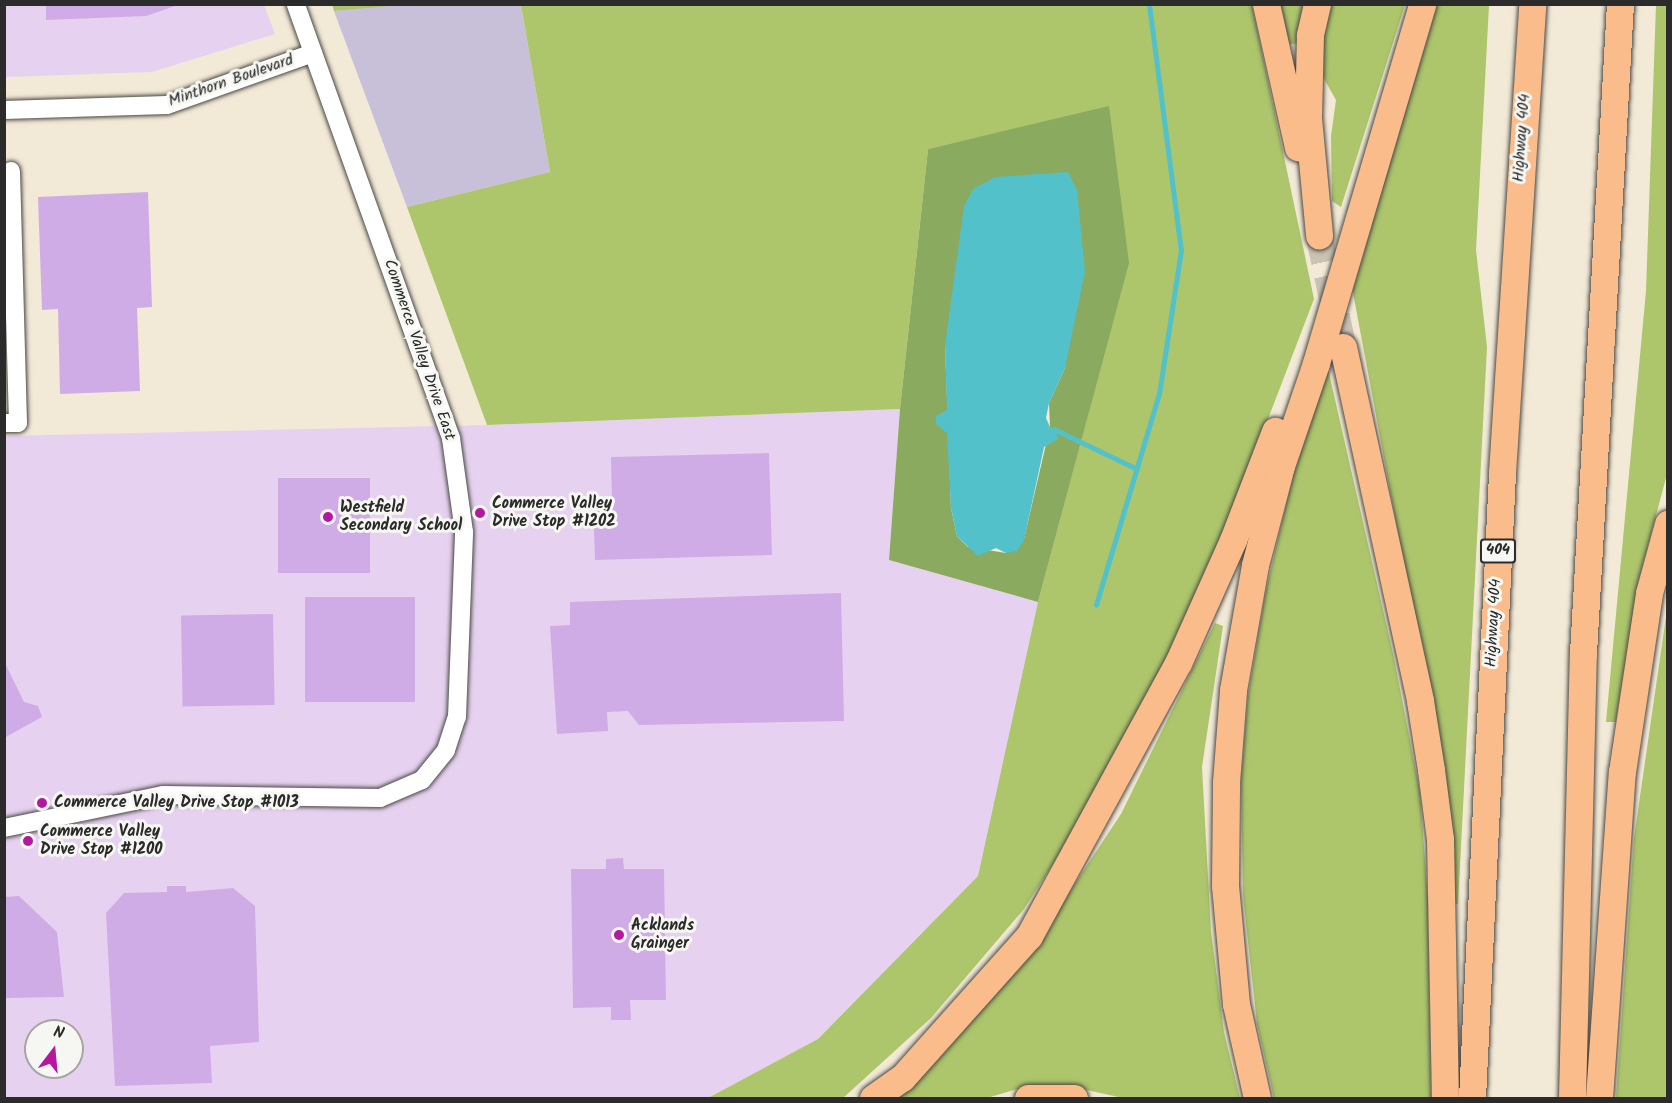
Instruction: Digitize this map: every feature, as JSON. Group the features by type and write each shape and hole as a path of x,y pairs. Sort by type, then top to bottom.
{"highway":[{"path":"1266,4 1318,229 1308,118 1310,35 1317,4"},
{"path":"1257,1098 1236,1004 1225,886 1226,782 1233,690 1255,565 1422,4"},
{"name":"Highway 404","path":"1472,1098 1502,472 1532,4"},
{"path":"1572,1098 1583,653 1620,4"},
{"path":"873,1098 903,1078 1029,936 1179,663 1233,540 1361,203"},
{"path":"1343,347 1420,701 1431,770 1440,839 1445,1098"},
{"path":"1599,1098 1623,772 1649,593 1668,524"},
{"path":"1028,1098 1074,1098"}],"street":[{"name":"Commerce Valley Drive East","path":"4,828 163,795 380,798 422,780 446,750 457,717 464,532 451,438 296,4"},
{"name":"Minthorn Boulevard","path":"4,110 166,105 313,53"},
{"path":"4,423 18,423 11,171"}],"shaded area":[{"path":"400,4 521,5 550,172 407,207 334,11"},
{"path":"4,5 264,5 275,34 152,72 5,77"},
{"path":"900,409 889,560 1038,602 978,876 818,1039 708,1098 5,1098 4,436 487,425"}],"green space":[{"path":"332,4 400,4 400,5 334,11"},
{"path":"521,5 1252,5 1314,299 1245,479 1188,614 1106,781 1024,909 931,1018 843,1098 708,1098 818,1039 978,876 1038,602 1089,411 1109,107 928,149 900,409 487,425 407,207 550,172"},
{"path":"1275,5 1304,5 1300,43 1284,45"},
{"path":"1325,5 1405,5 1341,207 1332,201 1331,136 1336,100 1318,68"},
{"path":"1435,5 1489,5 1476,250 1487,347 1458,904 1448,904 1415,623 1350,277"},
{"path":"1656,5 1667,5 1667,474 1638,583 1616,722 1606,722 1646,291"},
{"path":"1109,106 1129,263 1038,602 889,560 900,409 928,149","holes":["1077,190 1065,368 1049,403 1050,427 1024,539 1006,553 968,547 957,536 951,508 945,345"]},
{"path":"1326,360 1394,658 1420,792 1428,901 1431,1098 1274,1098 1257,1024 1243,896 1241,780 1248,696 1265,595 1297,458"},
{"path":"1667,610 1667,1098 1616,1098 1634,838"},
{"path":"1215,623 1223,626 1202,767 1211,931 1224,1032 1240,1098 1123,1098 1073,1087 1017,1089 987,1098 884,1098 1064,900 1121,814"}],"water":[{"path":"1068,172 1077,190 1085,271 1065,368 1049,403 1046,418 1050,427 1057,429 1058,439 1044,447 1024,540 1017,551 1006,553 996,548 978,556 957,536 951,508 947,433 936,424 936,416 947,410 945,345 964,206 973,189 995,177"}],"building":[{"path":"46,4 175,4 175,6 146,16 46,20"},
{"path":"148,192 152,307 137,308 140,391 60,394 58,309 42,310 38,197"},
{"path":"769,453 772,555 595,560 593,501 612,500 611,457"},
{"path":"278,478 370,478 370,573 278,573"},
{"path":"841,593 844,721 639,725 628,711 607,712 608,731 557,734 550,626 570,625 570,602"},
{"path":"305,597 415,597 415,702 305,702"},
{"path":"273,614 275,705 183,707 181,616"},
{"path":"4,661 24,702 38,706 42,717 4,738"},
{"name":"Acklands Grainger","path":"623,858 624,869 664,869 666,1000 630,1000 631,1020 611,1020 611,1007 573,1008 571,869 606,869 606,859"},
{"path":"167,886 186,886 186,892 233,888 255,906 259,1042 210,1046 212,1083 115,1086 106,913 124,893 167,892"},
{"path":"19,896 57,932 64,997 4,998 4,897"}],"waterway":[{"path":"1096,605 1159,394 1181,251 1149,4"},
{"path":"1054,429 1137,469"}],"tunnel":[{"path":"1319,235 1343,347"}],"place":[{"name":"Commerce Valley Drive Stop #1202","path":"480,513"},
{"name":"Westfield Secondary School","path":"328,517"},
{"name":"Commerce Valley Drive Stop #1013","path":"42,803"},
{"name":"Commerce Valley Drive Stop #1200","path":"28,841"},
{"name":"Acklands Grainger","path":"619,935"}]}
